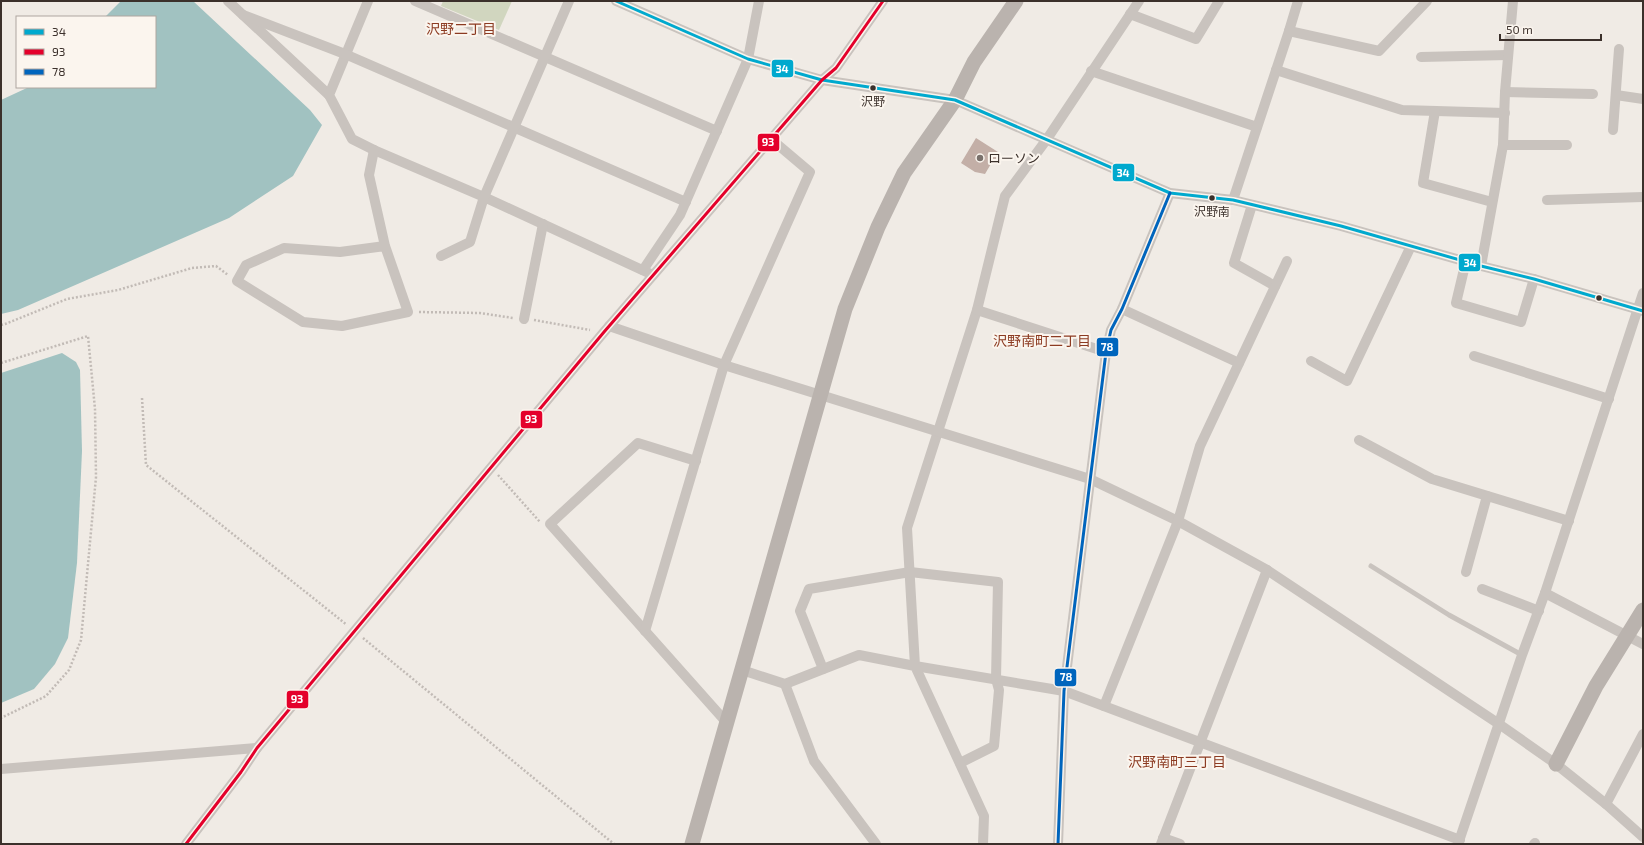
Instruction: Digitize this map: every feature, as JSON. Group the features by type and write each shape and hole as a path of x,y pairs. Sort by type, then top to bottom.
{"street":[{"path":"228,1 329,95 352,139 374,150 484,197 653,275"},
{"path":"329,95 368,1"},
{"path":"415,1 546,56 717,131"},
{"path":"441,256 470,242 484,197 546,56 568,1"},
{"path":"616,1 748,59 822,80 955,100 1170,193 1233,200 1341,226 1641,310"},
{"path":"643,270 680,215 717,131 748,59 759,1"},
{"path":"186,844 241,772 257,748 491,467 653,275 822,80 836,68 883,1"},
{"path":"692,844 846,309 878,227 904,173 955,100 974,62 1016,1"},
{"path":"983,844 984,816 915,666 907,528 977,310 1005,196 1046,139 1139,1"},
{"path":"1130,14 1196,39 1219,1"},
{"path":"1233,200 1298,1"},
{"path":"1289,31 1379,51 1427,1"},
{"path":"1481,266 1503,145 1505,92 1513,1"},
{"path":"243,16 345,54 686,202"},
{"path":"1613,130 1619,49"},
{"path":"1421,57 1508,55"},
{"path":"1276,70 1402,110 1505,113"},
{"path":"1091,72 1257,127"},
{"path":"1505,92 1593,94"},
{"path":"1616,95 1643,100"},
{"path":"1435,111 1423,183 1492,202"},
{"path":"645,631 724,366 810,172 771,139"},
{"path":"1503,145 1567,145"},
{"path":"374,150 369,175 385,246 408,312 342,326 303,322 237,281 246,265 284,248 340,252 385,246"},
{"path":"1058,844 1064,691 1106,352 1111,330 1122,309 1170,193"},
{"path":"1547,200 1643,197"},
{"path":"1252,204 1234,263 1275,286"},
{"path":"524,319 543,224"},
{"path":"1311,361 1347,381 1411,246"},
{"path":"1104,706 1178,521 1200,446 1287,261"},
{"path":"1466,261 1456,303 1521,322 1534,279"},
{"path":"742,670 785,684 859,655 1016,684 1064,691 1459,842 1522,655 1546,593 1609,399 1641,310 1643,294"},
{"path":"1122,309 1239,363"},
{"path":"977,310 1106,352"},
{"path":"607,329 1090,479 1178,521 1268,570 1499,724 1556,764 1606,804 1643,837"},
{"path":"1474,356 1609,399"},
{"path":"1359,440 1432,480 1570,521"},
{"path":"696,460 638,443 550,524 727,723"},
{"path":"1466,572 1487,496"},
{"path":"1180,844 1162,841 1268,570"},
{"path":"823,669 800,611 809,589 910,572 998,582 996,680 999,690 994,746 960,763"},
{"path":"1482,589 1539,611"},
{"path":"1546,593 1643,644"},
{"path":"1556,764 1596,686 1643,610"},
{"path":"785,684 814,761 876,844"},
{"path":"1606,804 1643,734"},
{"path":"1,769 257,748"}],"lane":[{"path":"1371,566 1449,615 1522,655"}],"path":[{"path":"1,324 5,324 67,299 118,290 192,268 216,266 237,281"},
{"path":"408,312 480,314 607,329"},
{"path":"1,362 88,336 95,409 96,477 81,640 69,670 46,696 1,718"},
{"path":"142,398 146,465 355,631 614,844"},
{"path":"491,467 540,523 550,524"}],"green space":[{"path":"443,1 512,1 499,30 441,6"}],"water":[{"path":"121,1 193,1 310,110 322,125 293,176 229,218 18,310 1,314 1,100 27,88 156,88 156,16 106,16"},
{"path":"62,353 76,362 80,370 82,451 77,563 68,638 55,664 34,689 1,703 1,373"}],"building":[{"path":"976,138 998,152 997,154 999,155 994,164 992,162 985,174 975,172 961,163"}],"transit line":[{"name":"34","path":"616,1 748,59 822,80 955,100 1170,193 1233,200 1341,226 1481,266 1534,279 1643,311"},
{"name":"93","path":"186,844 241,772 257,748 604,332 822,80 836,68 883,1"},
{"name":"78","path":"1058,844 1064,691 1106,352 1111,330 1122,309 1170,193"}],"place":[{"name":"沢野","path":"873,88"},
{"name":"ローソン","path":"980,158"},
{"name":"沢野南","path":"1212,198"}],"district":[{"name":"沢野二丁目","path":"461,29"},
{"name":"沢野南町二丁目","path":"1042,341"},
{"name":"沢野南町三丁目","path":"1177,762"}]}
